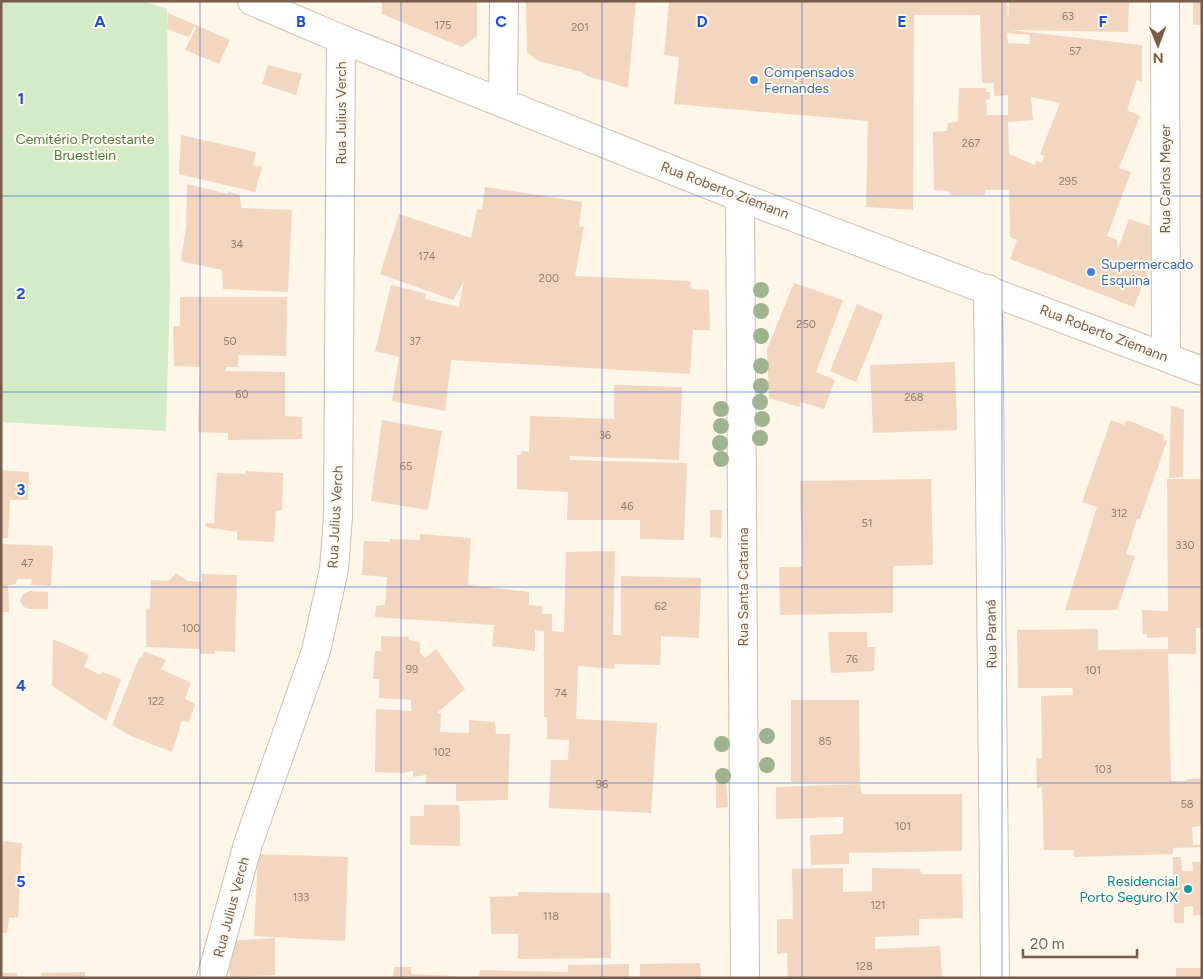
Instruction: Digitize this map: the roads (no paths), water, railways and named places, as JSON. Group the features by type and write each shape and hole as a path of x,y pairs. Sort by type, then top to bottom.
{"street":[{"name":"Rua Roberto Ziemann","path":"252,1 341,39 740,197 1202,371"},
{"path":"503,102 504,1"},
{"name":"Rua Carlos Meyer","path":"1165,1 1166,357"},
{"name":"Rua Julius Verch","path":"211,978 248,844 316,651 334,569 338,517 341,39"},
{"name":"Rua Santa Catarina","path":"740,197 745,978"},
{"name":"Rua Paraná","path":"988,290 995,978"}],"place":[{"name":"Compensados Fernandes","path":"754,80"},
{"name":"Supermercado Esquina","path":"1091,272"},
{"name":"Residencial Porto Seguro IX","path":"1188,889"}],"park label":[{"name":"Cemitério Protestante Bruestlein","path":"85,148"}]}
